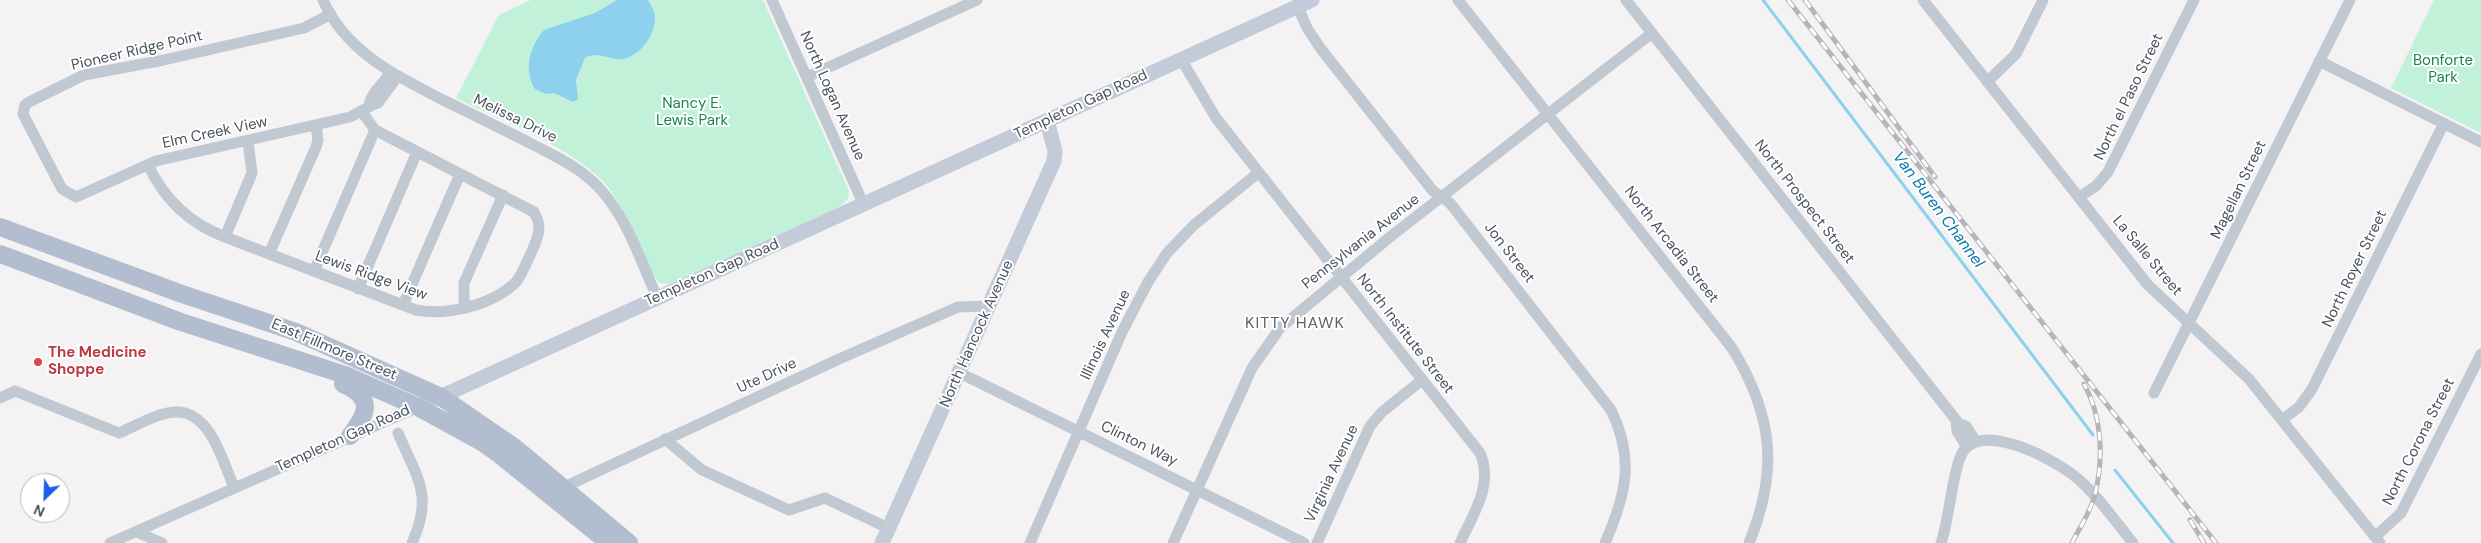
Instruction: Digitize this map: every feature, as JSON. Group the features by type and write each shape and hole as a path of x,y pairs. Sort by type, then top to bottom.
{"main road":[{"name":"East Fillmore Street","path":"0,227 182,294 296,332 441,397 514,447 629,543"},
{"name":"East Fillmore Street","path":"0,254 181,322 345,375 418,407 493,450 608,543"},
{"path":"297,359 361,395 365,412 350,436"}],"street":[{"name":"Melissa Drive","path":"324,0 331,14 351,41 393,75 561,158 587,177 601,190 621,219 657,298"},
{"name":"North Logan Avenue","path":"772,0 863,204"},
{"path":"807,77 977,0"},
{"name":"Templeton Gap Road","path":"117,542 234,487 441,397 1312,0"},
{"name":"North Arcadia Street","path":"1458,0 1732,348 1750,379 1763,413 1768,450 1765,498 1749,543"},
{"name":"North Prospect Street","path":"1626,0 1957,423 1966,426 1971,445"},
{"name":"La Salle Street","path":"1923,0 2148,285 2189,326 2244,374 2377,540"},
{"path":"1988,82 2016,54 2043,0"},
{"name":"North el Paso Street","path":"2079,197 2096,186 2108,172 2194,0"},
{"name":"Magellan Street","path":"2154,393 2350,0"},
{"name":"Jon Street","path":"1298,7 1306,28 1321,49 1433,191 1450,203 1602,396 1616,420 1624,445 1626,482 1621,504 1605,543"},
{"name":"Pioneer Ridge Point","path":"71,196 62,189 23,114 25,105 29,102 84,75 164,60 304,28 331,14"},
{"name":"Pennsylvania Avenue","path":"1173,543 1261,353 1291,316 1652,33"},
{"name":"North Institute Street","path":"1181,59 1216,118 1480,453 1484,462 1486,477 1483,493 1460,543"},
{"path":"2319,61 2481,142"},
{"name":"Elm Creek View","path":"71,196 81,196 148,164 338,121 378,103 393,75"},
{"name":"Lewis Ridge View","path":"148,164 156,180 176,208 200,226 225,238 402,306 435,313 466,308 497,295 515,282 521,275 538,237 540,224 534,212 375,130 365,109"},
{"name":"North Hancock Avenue","path":"882,543 1054,161 1054,151 1046,121"},
{"name":"North Royer Street","path":"2282,420 2299,407 2312,389 2444,124"},
{"path":"269,254 316,147 318,140 316,126"},
{"path":"314,271 375,130"},
{"path":"225,238 252,173 248,141"},
{"path":"358,289 417,152"},
{"name":"Illinois Avenue","path":"1030,543 1122,332 1158,266 1194,226 1258,173"},
{"path":"402,306 460,174"},
{"path":"466,308 464,284 503,195"},
{"name":"Ute Drive","path":"562,488 958,307 989,306"},
{"name":"North Corona Street","path":"2377,540 2402,513 2481,354"},
{"name":"Clinton Way","path":"960,373 1304,543"},
{"name":"Virginia Avenue","path":"1317,543 1370,426 1382,412 1422,380"},
{"path":"0,398 15,391 119,433 166,414 178,412 188,415 199,420 208,430 234,487"},
{"path":"398,433 422,492 422,516 412,543"},
{"path":"665,440 702,470 789,510 825,498 888,528"},
{"path":"1941,543 1948,518 1958,460 1971,445 1998,441 2019,446 2068,471 2095,495 2132,543"},
{"path":"137,532 162,543"}],"green space":[{"name":"Nancy E. Lewis Park","path":"531,0 763,0 849,191 848,199 839,207 670,284 659,283 618,202 598,176 581,163 540,138 456,98 499,15"},
{"name":"Bonforte Park","path":"2434,0 2481,0 2481,133 2391,88"}],"water":[{"path":"617,0 648,0 653,9 654,25 649,38 641,49 623,59 613,59 599,55 585,58 576,80 578,99 573,102 554,93 546,94 535,89 529,74 530,58 535,43 544,30 595,13"}],"waterway":[{"name":"Van Buren Channel","path":"1763,0 2093,435"},
{"name":"Van Buren Channel","path":"2115,470 2173,543"}],"railway":[{"path":"1788,0 2216,543"},
{"path":"1805,0 1935,177"},
{"path":"2072,543 2093,500 2100,466 2098,423 2090,396 2084,384"},
{"path":"2190,520 2204,543"}],"place":[{"name":"The Medicine Shoppe","path":"38,362"}],"district":[{"name":"KITTY HAWK","path":"1295,324"}]}
